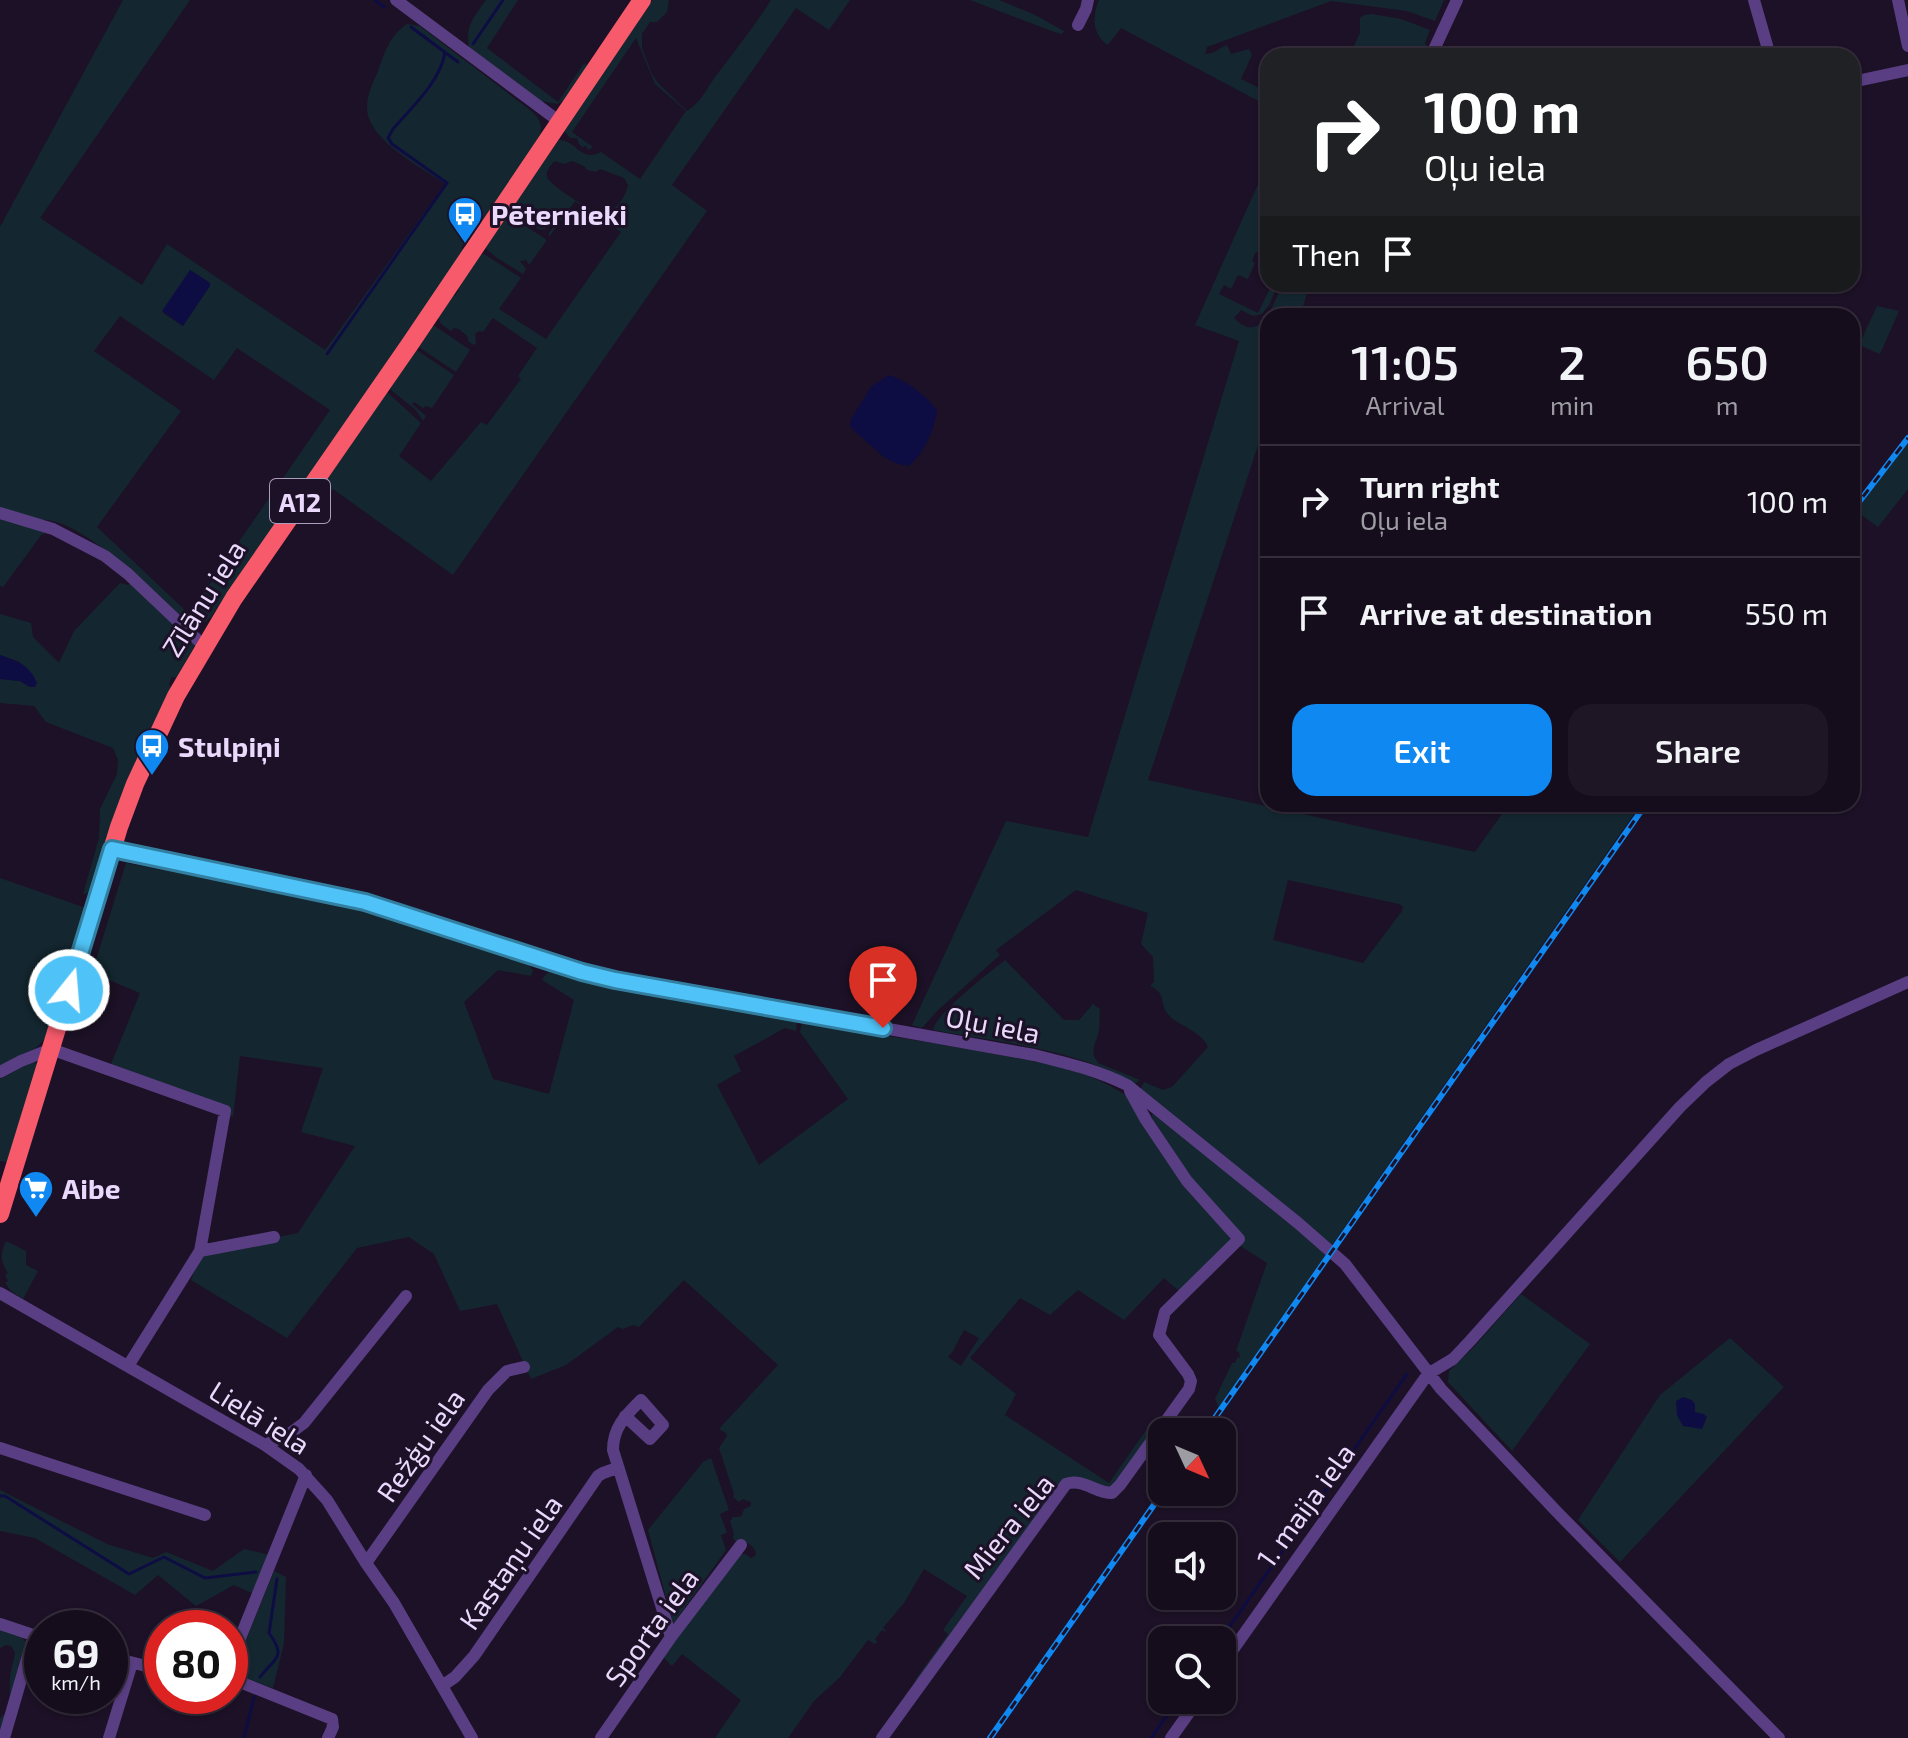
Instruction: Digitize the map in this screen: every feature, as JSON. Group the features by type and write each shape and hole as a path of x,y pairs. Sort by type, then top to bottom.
{"highway":[{"name":"Zīlānu iela","path":"0,1214 7,1166 51,1049 112,849 158,732 204,646 234,598 642,0"}],"street":[{"path":"396,0 560,122"},
{"path":"1078,25 1088,0"},
{"path":"1435,48 1457,0"},
{"path":"1754,0 1768,48"},
{"path":"1898,0 1908,46"},
{"path":"1860,80 1908,70"},
{"path":"0,513 53,529 105,556 204,646"},
{"name":"Oļu iela","path":"112,849 365,902 615,980 1034,1055 1077,1065 1127,1085 1337,1257 1386,1316 1428,1374 1488,1440 1779,1738"},
{"name":"1. maija iela","path":"1236,1645 1428,1374 1453,1359 1680,1107 1729,1064 1908,982"},
{"path":"0,1072 51,1049 225,1111 200,1251 128,1366"},
{"name":"Miera iela","path":"882,1738 1066,1484 1082,1483 1102,1493 1112,1493 1189,1389 1191,1381 1159,1335 1165,1312 1239,1239 1187,1181 1146,1120 1127,1085"},
{"path":"200,1251 274,1237"},
{"name":"Lielā iela","path":"0,1293 265,1445 306,1475 327,1500 394,1603 472,1738"},
{"path":"265,1445 304,1423 406,1296"},
{"name":"Režģu iela","path":"366,1563 488,1390 507,1371 524,1367"},
{"path":"625,1416 613,1437 613,1450 671,1637"},
{"path":"0,1448 205,1515"},
{"name":"Kastaņu iela","path":"442,1686 474,1656 598,1476 617,1468"},
{"path":"248,1618 306,1475"},
{"name":"Sporta iela","path":"601,1738 671,1637 741,1545"},
{"path":"0,1624 24,1632"},
{"path":"128,1662 144,1666"},
{"path":"109,1738 132,1663"},
{"path":"4,1738 24,1678"},
{"path":"248,1685 332,1719 333,1727 328,1738"},
{"path":"1171,1738 1188,1714"}],"shaded area":[{"path":"123,0 190,0 40,218 142,285 167,244 325,350 445,184 385,141 369,119 369,93 396,34 407,24 420,26 530,110 540,124 540,135 469,242 466,241 461,248 464,250 211,617 199,627 191,625 119,560 75,530 56,522 0,510 0,227","holes":["190,270 210,283 183,326 163,313","120,316 214,380 237,348 330,410 189,614 97,527 181,411 94,351"]},
{"path":"486,0 518,0 487,48 558,102 584,63 589,67 564,100 557,104 541,101 469,47 469,27"},
{"path":"652,0 669,0 667,12 657,22 650,22 642,34 642,48 658,83 687,111 703,96 771,0 850,0 829,30 796,8 672,185 707,211 453,575 333,489 309,523 296,518 387,392 421,423 399,456 431,481 481,422 487,425 521,379 518,376 537,348 493,318 483,332 475,334 474,345 459,329 451,331 441,324 438,317 459,290 457,288 479,255 484,254 521,278 499,309 546,339 621,232 575,201 549,237 558,216 542,230 513,213 511,208 559,140 588,155 601,152 640,179 686,111 655,84 636,38 572,132 593,147 588,150 586,146 582,147 577,138 570,138 564,131","holes":["555,161 564,164 572,161 587,170 596,172 600,169 624,178 628,185 625,195 609,212 595,211 549,181 547,173"]},
{"path":"970,0 999,0 1064,31 1057,33"},
{"path":"1099,0 1444,0 1435,21 1407,11 1331,1 1207,47 1205,54 1227,45 1231,54 1249,49 1252,55 1241,79 1260,88 1260,102 1121,28 1108,45 1096,31 1095,12"},
{"path":"1364,15 1401,19 1430,30 1425,43 1428,48 1353,48 1360,33 1360,18"},
{"path":"1260,180 1260,254 1256,252 1248,279 1238,275 1231,289 1224,285 1219,294 1258,313 1260,309 1260,314 1253,316 1241,310 1234,318 1251,328 1260,323 1260,439 1148,780 1260,805 1260,812 1293,812 1475,852 1503,812 1635,812 1332,1245 1140,1090 1144,1082 1163,1090 1172,1087 1208,1047 1200,1036 1167,1013 1161,995 1150,986 1154,982 1153,957 1141,944 1148,913 1076,890 996,950 1000,955 922,1028 912,1025 1006,821 1088,837 1239,341 1195,325","holes":["1288,880 1403,907 1363,963 1273,940"]},
{"path":"507,214 547,240 529,265 526,260 520,261 526,269 523,274 485,248"},
{"path":"190,270 210,286 183,326 162,311"},
{"path":"1268,292 1275,292 1269,305 1260,308"},
{"path":"1279,292 1308,292 1302,308 1272,308"},
{"path":"1877,306 1899,311 1880,354 1860,343"},
{"path":"435,326 470,350 456,372 417,346"},
{"path":"415,349 454,375 432,408 412,404 426,416 423,421 416,410 389,387"},
{"path":"889,375 916,389 937,410 928,440 909,466 884,457 850,426 851,419 871,387"},
{"path":"1908,442 1908,489 1878,527 1860,514 1860,506"},
{"path":"0,517 44,531 3,587 0,586"},
{"path":"132,582 196,643 177,677 172,676 171,688 92,888 83,894 99,838 100,809 117,774 118,760 113,748 46,722 34,706 0,703 0,679 20,681 30,687 20,662 0,655 0,614 31,623 33,637 59,663 74,631 120,583 128,585"},
{"path":"0,655 27,668 37,683 35,687 20,681 0,679"},
{"path":"126,863 389,917 526,962 533,970 531,976 498,970 464,1002 493,1079 549,1094 574,1000 542,980 551,971 622,989 797,1020 796,1031 785,1028 734,1056 741,1071 717,1085 759,1165 848,1099 800,1032 802,1022 1044,1063 1096,1079 1128,1097 1231,1240 1179,1291 1164,1278 1124,1320 1078,1290 1050,1315 1020,1298 970,1358 1016,1394 1005,1415 1109,1483 1148,1427 1148,1438 1111,1489 1076,1478 916,1681 948,1634 943,1630 967,1596 924,1569 904,1603 883,1628 886,1631 882,1630 875,1644 868,1640 840,1677 814,1701 788,1738 715,1738 741,1700 682,1654 672,1666 663,1657 741,1554 751,1558 756,1555 752,1546 733,1538 730,1521 742,1515 751,1502 743,1499 739,1502 733,1497 719,1448 727,1436 719,1429 778,1365 684,1280 639,1327 618,1327 566,1365 531,1379 497,1304 460,1311 434,1254 409,1237 357,1248 287,1338 191,1280 202,1252 298,1233 355,1146 301,1132 323,1068 240,1056 233,1117 107,1074 140,993 92,973","holes":["964,1330 979,1338 961,1366 948,1357"]},
{"path":"0,878 86,908 46,1037 36,1048 0,1066"},
{"path":"1005,960 1064,1020 1079,1020 1094,1003 1100,1009 1099,1030 1093,1050 1095,1058 1098,1063 1140,1080 1135,1084 1088,1062 1063,1055 933,1030 953,1004"},
{"path":"34,1061 38,1065 7,1162 0,1161 0,1079"},
{"path":"1153,1114 1326,1254 1217,1410 1215,1399 1232,1363 1240,1357 1236,1351 1267,1263 1239,1245 1241,1241 1201,1192 1151,1116"},
{"path":"6,1241 26,1251 26,1265 38,1271 23,1299 5,1283 8,1273 2,1257"},
{"path":"1521,1294 1590,1344 1512,1451 1448,1382 1449,1371"},
{"path":"1730,1338 1784,1387 1620,1562 1578,1520 1660,1395"},
{"path":"1683,1397 1692,1400 1695,1412 1707,1417 1702,1429 1683,1426 1677,1415 1676,1401"},
{"path":"711,1458 729,1510 720,1514 727,1533 721,1535 726,1550 673,1624 648,1530 703,1462"},
{"path":"0,1490 107,1544 153,1558 166,1552 213,1571 244,1549 270,1555 254,1594 234,1585 196,1606 158,1575 135,1595 35,1538 0,1531"},
{"path":"274,1571 286,1577 284,1643 273,1688 248,1679 248,1635"},
{"path":"0,1628 21,1635 24,1640 24,1650 0,1738 0,1718 9,1705 15,1652 11,1646 0,1648"}],"waterway":[{"path":"375,0 384,7"},
{"path":"473,44 503,0"},
{"path":"411,27 458,62"},
{"path":"327,354 447,183 388,138 432,84 445,52"},
{"path":"1230,1626 1407,1374"},
{"path":"0,1496 5,1496 129,1574 164,1557 205,1578 256,1572"},
{"path":"260,1677 278,1652 269,1633 277,1579"},
{"path":"244,1738 254,1697"},
{"path":"1151,1738 1168,1714"}],"railway":[{"path":"1860,501 1908,438"},
{"path":"1215,1418 1640,812"},
{"path":"990,1738 1153,1506"}],"place":[{"name":"Pēternieki","path":"465,245"},
{"name":"Stulpiņi","path":"152,777"},
{"name":"Aibe","path":"36,1219"}],"route":[{"path":"69,990 112,849 365,902 615,980 883,1028"}]}
